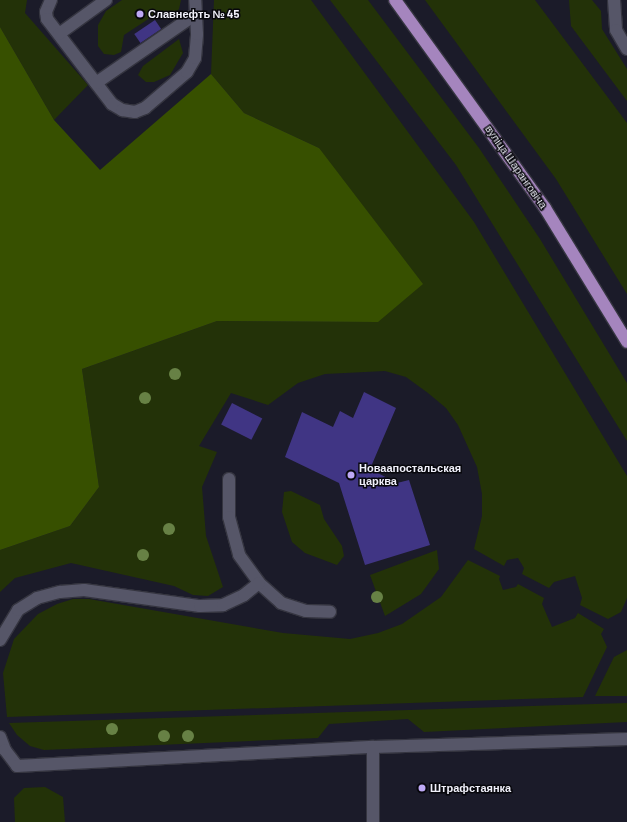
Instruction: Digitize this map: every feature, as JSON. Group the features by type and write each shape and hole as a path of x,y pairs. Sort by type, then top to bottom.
{"main road":[{"name":"вуліца Шаранговіча","path":"395,0 545,208 627,342"}],"lane":[{"path":"50,0 46,12 47,19 112,104 122,110 135,112 145,108 187,72 192,63 197,34 195,0"},
{"path":"59,34 106,0"},
{"path":"614,0 616,30 627,49"},
{"path":"96,83 196,14"},
{"path":"229,480 229,517 239,555 259,583 281,603 306,611 330,612"},
{"path":"0,640 18,610 37,598 60,592 84,590 200,606 224,605 244,595 259,583"},
{"path":"0,737 5,750 17,766 373,747 627,739"},
{"path":"373,747 373,822"}],"green space":[{"path":"0,0 27,0 25,13 88,85 54,120 0,27"},
{"path":"122,0 181,0 179,9 173,16 156,14 124,35 121,52 114,55 104,54 98,46 98,25 106,11"},
{"path":"214,0 311,0 474,222 627,476 627,598 621,612 608,619 580,605 582,598 575,576 554,582 549,588 522,574 524,568 518,558 507,560 504,566 474,549 482,516 482,494 477,467 458,425 446,408 428,393 406,377 385,371 325,374 298,383 268,405 231,393 199,446 217,452 202,487 206,536 223,587 208,596 193,595 174,586 71,563 15,578 0,592 0,550 70,526 99,487 82,369 217,321 378,322 319,148 244,113 211,74"},
{"path":"330,0 368,0 479,148 540,239 627,383 627,441 456,165"},
{"path":"425,0 535,0 627,123 627,294 556,179"},
{"path":"569,0 592,0 601,11 602,29 627,69 627,101 571,26"},
{"path":"0,27 54,120 100,170 211,74 244,113 319,148 423,284 378,322 217,321 82,369 99,487 70,526 0,550"},
{"path":"179,39 183,53 170,75 154,82 146,82 138,75 143,66"},
{"path":"291,491 320,505 324,519 342,546 344,556 337,565 305,553 292,542 282,512 284,492"},
{"path":"437,550 439,569 421,594 385,616 370,575"},
{"path":"468,560 500,576 499,579 503,590 516,587 518,584 544,598 542,604 552,627 575,618 578,613 604,629 601,634 607,647 583,697 7,717 3,673 14,639 38,614 57,604 73,599 89,599 283,633 350,639 378,633 402,624 441,597"},
{"path":"627,650 627,696 595,696 614,657"},
{"path":"627,703 627,722 424,732 408,719 329,724 318,738 44,750 30,746 17,735 9,723"},
{"path":"45,787 63,797 65,822 15,822 14,798 24,788"}],"building":[{"path":"155,20 161,29 140,43 134,34"},
{"name":"Новаапостальская царква","path":"364,392 396,408 370,469 397,483 409,480 430,545 365,565 339,483 285,457 302,412 333,427 340,411 353,418"},
{"path":"232,403 262,418 251,440 221,424"}],"place":[{"name":"Славнефть № 45","path":"140,14"},
{"name":"Новаапостальская царква","path":"351,475"},
{"name":"Штрафстаянка","path":"422,788"}]}
